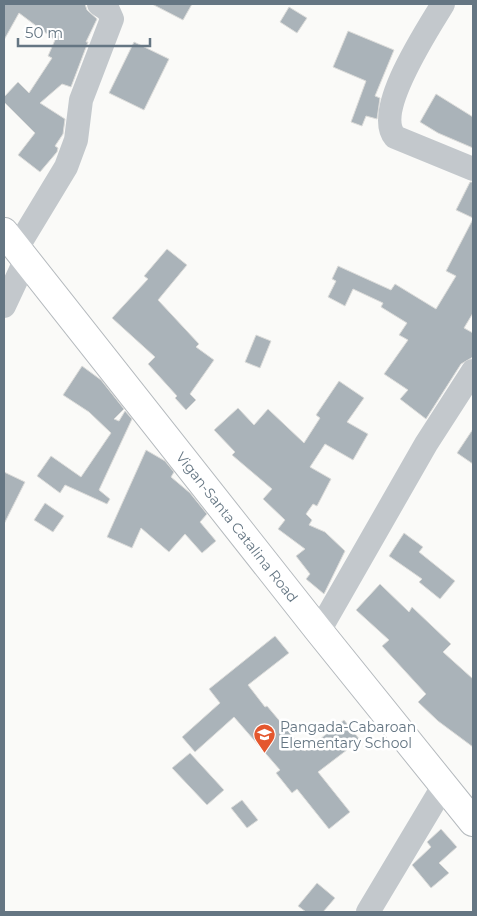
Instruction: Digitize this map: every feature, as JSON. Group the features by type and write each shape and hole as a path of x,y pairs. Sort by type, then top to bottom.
{"main road":[{"name":"Vigan-Santa Catalina Road","path":"15,246 473,822"}],"street":[{"path":"4,306 15,246 66,168 72,149 81,100 112,19 108,10 99,4"},
{"path":"443,4 403,73 391,112 389,127 394,138 473,168"},
{"path":"319,630 426,444 473,371"},
{"path":"368,912 444,786"}],"building":[{"path":"4,4 85,4 87,10 97,19 86,42 88,42 71,87 62,84 40,103 65,119 63,134 55,146 58,148 57,152 40,172 18,155 35,133 4,102 4,97 18,82 29,93 52,58 48,56 55,40 19,13 4,40"},
{"path":"152,4 192,4 183,20"},
{"path":"289,7 307,18 297,33 280,22"},
{"path":"348,31 394,50 375,96 380,98 377,119 366,116 362,126 351,122 366,81 333,67"},
{"path":"134,42 169,59 144,110 109,93"},
{"path":"436,94 473,117 473,148 438,133 420,122"},
{"path":"470,182 473,182 473,218 456,210"},
{"path":"473,219 473,313 464,328 473,333 473,357 461,364 426,419 400,399 408,390 384,374 408,340 399,335 407,323 381,307 383,303 353,289 345,306 328,297 336,281 332,279 338,266 391,290 395,284 436,309 456,276 446,271"},
{"path":"167,249 187,265 158,300 199,344 196,347 214,360 190,394 196,400 186,410 175,398 177,396 148,364 155,357 112,318 148,279 144,276"},
{"path":"256,335 271,341 260,368 245,362"},
{"path":"82,366 101,380 124,409 114,419 119,421 125,411 132,419 99,490 110,499 107,504 65,485 60,493 37,476 51,456 81,477 111,433 89,412 63,395"},
{"path":"339,381 364,398 347,422 368,434 353,460 325,444 310,467 331,479 317,506 313,504 306,514 312,520 309,525 325,532 345,551 324,594 306,579 310,574 296,556 305,549 278,529 285,520 263,499 272,489 232,455 235,452 214,430 238,408 254,425 268,409 304,443 320,418 316,415"},
{"path":"473,429 473,464 457,453"},
{"path":"146,450 165,461 174,472 171,477 190,493 207,514 200,522 216,541 202,553 185,534 169,552 141,528 132,548 107,537"},
{"path":"4,472 25,482 4,524"},
{"path":"45,503 64,516 53,532 34,520"},
{"path":"404,533 423,547 419,552 455,581 440,599 419,582 422,579 389,556"},
{"path":"380,584 409,612 412,607 451,644 443,652 473,679 473,747 438,721 418,702 426,694 382,646 389,640 356,610"},
{"path":"275,636 289,653 248,685 265,707 267,706 305,751 344,720 360,740 318,772 350,812 329,829 297,789 292,793 276,773 280,770 234,717 195,752 182,737 220,703 209,689"},
{"path":"190,753 224,790 207,805 172,768"},
{"path":"242,800 258,820 247,828 231,808"},
{"path":"441,829 457,847 439,863 449,873 431,888 412,865 431,847 427,842"},
{"path":"317,883 335,898 323,912 306,912 298,906"}],"place":[{"name":"Pangada-Cabaroan Elementary School","path":"264,754"}]}
